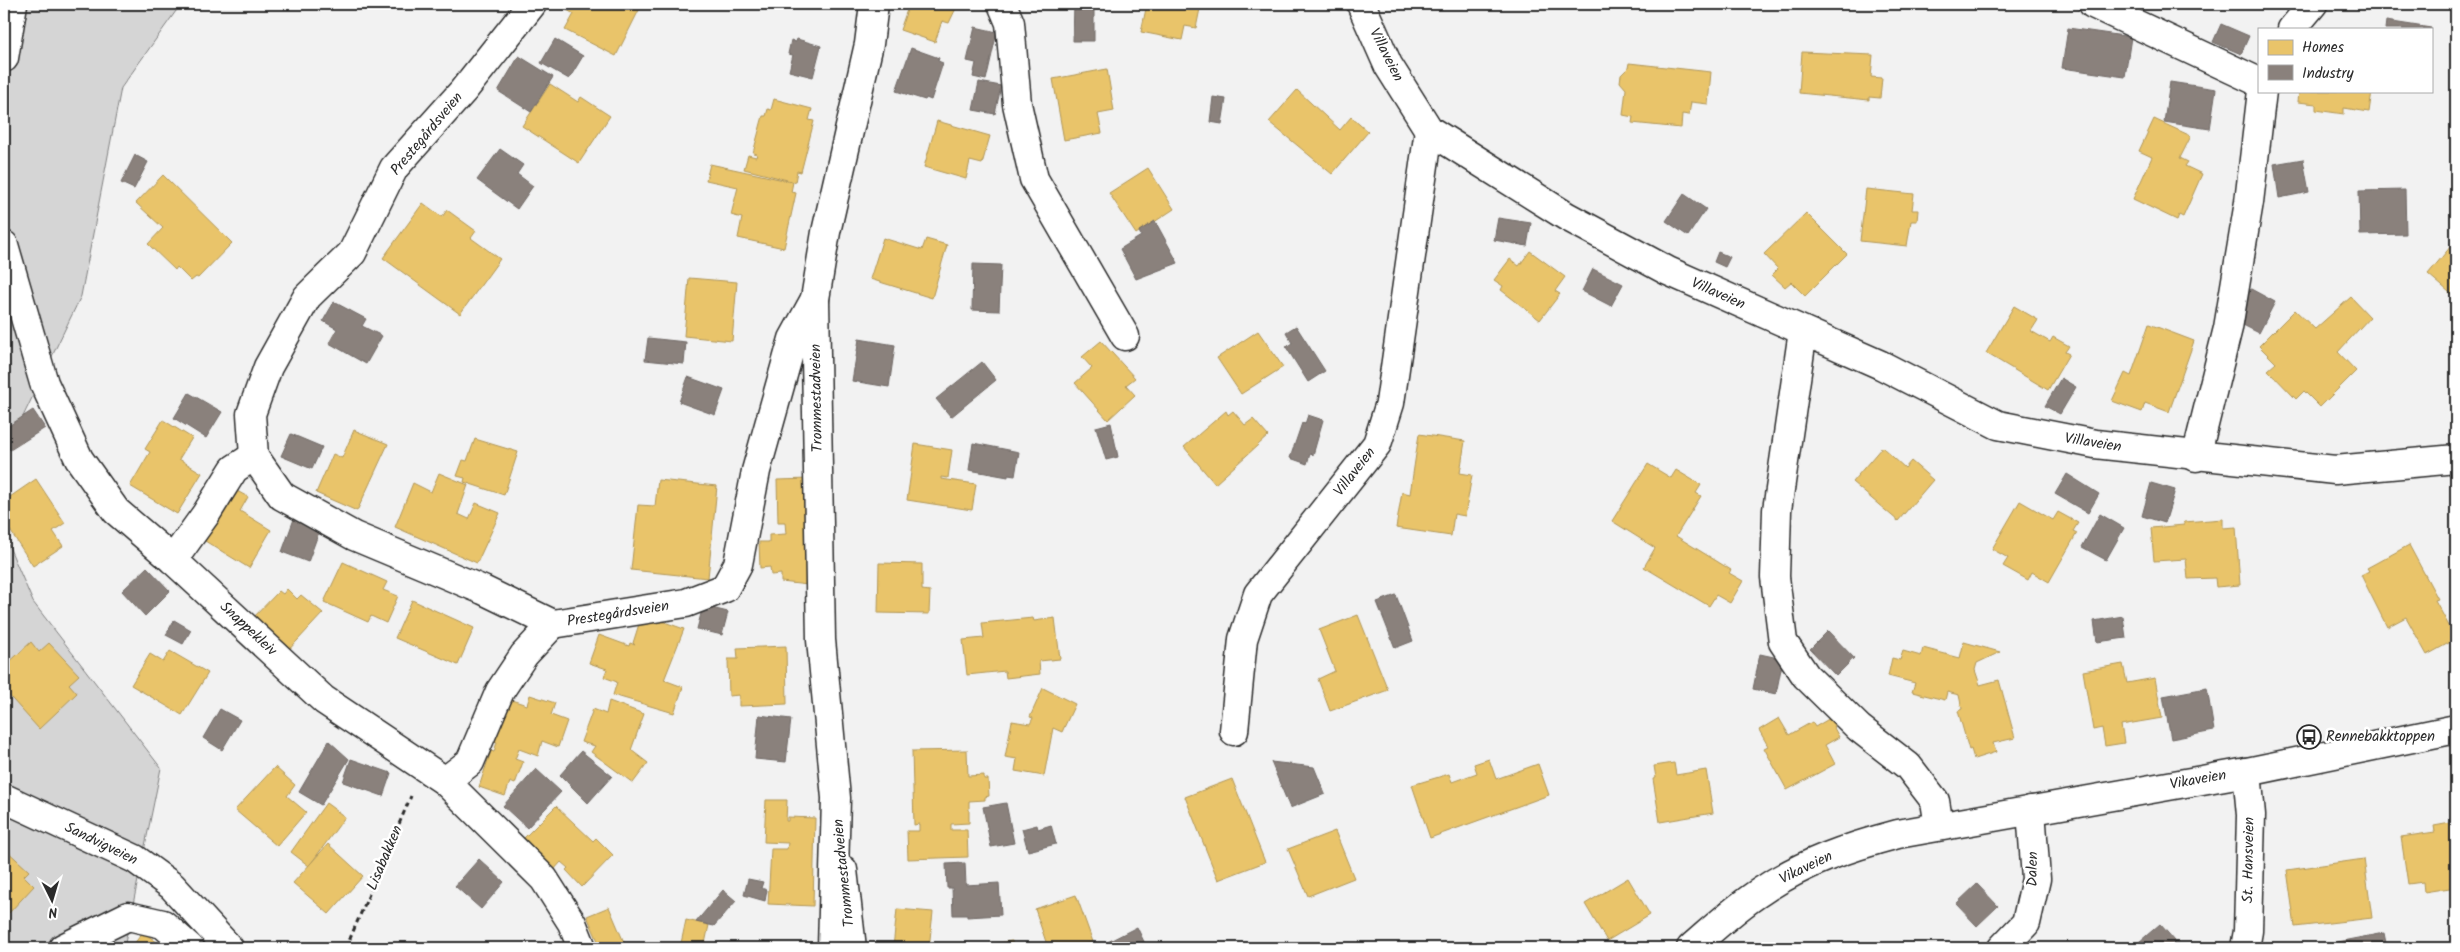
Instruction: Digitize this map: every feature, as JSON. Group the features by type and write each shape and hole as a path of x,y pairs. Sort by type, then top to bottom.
{"street":[{"path":"4,58 13,4"},
{"name":"Prestegårdsveien","path":"532,4 463,91 394,168 352,253 307,297 268,367 251,414 254,456 282,496 354,536 483,590 553,624 686,603 724,588 738,564 756,471 793,339 815,299"},
{"name":"Trommestadveien","path":"852,948 821,640 815,299 826,232 869,44 874,4"},
{"path":"1002,4 1010,22 1017,104 1034,179 1125,336"},
{"name":"Villaveien","path":"1361,4 1388,65 1429,130 1566,216 1651,262 1881,365 1998,425 2095,444 2335,470 2456,459"},
{"path":"2093,4 2258,82"},
{"path":"2293,28 2312,4"},
{"path":"2196,456 2228,328 2249,202 2262,92"},
{"name":"Villaveien","path":"1234,731 1243,639 1258,594 1377,444 1390,403 1429,130"},
{"name":"Snappekleiv","path":"4,246 44,383 79,459 116,511 173,560 324,700 435,775 544,879 572,924 582,948"},
{"path":"1803,331 1777,510 1775,577 1783,642 1806,676 1859,728 1908,766 1935,801 1939,826"},
{"path":"173,560 206,514 234,469 254,456"},
{"path":"435,775 470,762 500,691 524,655 553,624"},
{"name":"Vikaveien","path":"1691,948 1759,892 1795,870 1868,842 1939,826 2247,772 2456,729"},
{"name":"St. Hansveien","path":"2245,948 2248,932 2251,815 2247,772"},
{"name":"Sandvigveien","path":"4,798 135,859 172,886 229,948"},
{"name":"Trommestadveien","path":"832,948 836,798"},
{"name":"Dalen","path":"2002,948 2026,923 2036,879 2031,810"},
{"path":"63,948 128,916 164,924 190,948"}],"path":[{"name":"Lisabakken","path":"346,948 409,800 435,775"}],"shaded area":[{"path":"4,4 181,4 121,88 81,296 4,456"},
{"path":"4,535 33,602 161,768 124,948 4,948"}],"building: Homes":[{"path":"571,4 642,4 616,56 565,30 574,14 567,10"},
{"path":"909,4 958,4 949,23 942,21 935,42 900,30"},
{"path":"1147,4 1201,4 1196,28 1185,26 1182,40 1141,32"},
{"path":"1802,52 1873,55 1871,77 1882,78 1880,98 1869,97 1869,100 1799,93"},
{"path":"1629,63 1711,72 1708,104 1691,102 1689,115 1682,114 1681,128 1632,123 1633,117 1623,115 1626,89 1620,82 1621,75 1628,68"},
{"path":"1107,69 1114,111 1098,114 1102,133 1064,140 1053,79"},
{"path":"550,84 578,102 581,97 610,116 579,163 522,126"},
{"path":"1297,90 1340,130 1351,117 1368,132 1332,174 1269,122"},
{"path":"2299,92 2372,92 2369,112 2344,108 2344,114 2316,110 2316,104 2298,102"},
{"path":"774,99 812,109 809,120 814,121 801,172 797,171 795,182 744,169 748,155 756,157 757,154 753,153 763,116 766,116 768,109 771,110"},
{"path":"2154,119 2191,136 2180,158 2188,162 2185,166 2202,174 2183,217 2179,215 2177,220 2133,199 2152,157 2139,151"},
{"path":"937,121 990,136 982,164 970,161 966,179 924,167"},
{"path":"710,164 793,182 791,192 796,193 784,248 738,238 742,218 731,215 738,187 706,180"},
{"path":"1148,168 1174,209 1136,234 1109,193"},
{"path":"163,175 232,243 198,278 196,277 191,281 177,267 175,270 148,244 163,228 136,203"},
{"path":"1866,189 1914,194 1912,210 1918,210 1917,221 1911,221 1907,246 1860,241"},
{"path":"423,203 442,217 447,210 476,231 471,238 500,259 460,314 383,258"},
{"path":"1806,213 1847,254 1805,296 1791,282 1785,287 1772,275 1778,269 1764,254"},
{"path":"883,238 922,250 926,239 947,245 932,298 870,279"},
{"path":"2456,240 2456,298 2428,274"},
{"path":"1530,251 1565,277 1555,291 1560,294 1540,320 1501,290 1503,286 1494,280 1510,259 1519,266"},
{"path":"689,278 737,282 732,341 684,336"},
{"path":"2351,297 2370,317 2338,352 2356,371 2320,407 2304,391 2296,399 2268,370 2276,363 2259,346 2295,310 2315,329"},
{"path":"2014,306 2038,320 2031,331 2050,342 2053,337 2069,346 2065,352 2069,354 2048,390 1986,353"},
{"path":"2149,324 2194,341 2169,412 2145,403 2142,412 2112,401 2125,373 2131,376"},
{"path":"1258,331 1283,367 1241,394 1217,358"},
{"path":"1101,341 1135,378 1126,385 1135,395 1108,420 1075,383 1092,368 1082,357"},
{"path":"1226,411 1228,415 1233,411 1245,425 1253,419 1268,436 1215,484 1184,447"},
{"path":"163,420 192,438 179,459 202,473 177,514 130,486 150,452 145,449"},
{"path":"354,430 388,444 357,511 316,493 333,454 342,458"},
{"path":"1419,434 1465,441 1460,473 1472,475 1465,516 1454,514 1451,536 1396,528 1402,492 1410,494"},
{"path":"475,439 518,452 504,495 464,482 465,478 457,476 463,460 467,461"},
{"path":"915,444 952,450 948,478 941,477 941,479 976,484 972,510 907,500"},
{"path":"1882,447 1905,468 1911,461 1933,480 1898,521 1852,482"},
{"path":"1648,464 1671,478 1676,470 1701,485 1696,493 1701,496 1676,536 1731,570 1729,573 1743,581 1730,603 1716,595 1709,606 1644,567 1655,548 1612,521"},
{"path":"439,473 468,485 458,514 469,519 476,503 500,513 477,563 395,527 413,483 431,492"},
{"path":"36,479 65,523 53,531 63,546 33,566 4,521 4,501"},
{"path":"809,479 808,585 781,582 781,574 771,575 770,567 760,568 759,542 769,542 769,535 786,534 785,522 778,522 777,480"},
{"path":"658,480 717,486 708,578 631,570 638,505 655,506"},
{"path":"237,491 248,497 240,511 271,530 249,568 205,541"},
{"path":"2020,501 2053,520 2058,512 2078,523 2073,531 2077,533 2049,582 2032,572 2028,580 2003,566 2008,558 1992,549"},
{"path":"2223,519 2223,528 2236,527 2240,585 2216,587 2215,578 2188,579 2186,559 2154,561 2151,528 2184,525 2184,522"},
{"path":"2409,545 2438,599 2435,600 2456,639 2427,655 2406,617 2387,627 2361,575 2369,571 2367,568"},
{"path":"343,562 387,582 383,590 398,596 386,623 371,616 368,622 324,602"},
{"path":"879,563 922,564 922,590 930,591 929,614 878,613"},
{"path":"287,589 297,599 301,595 323,613 284,655 250,621 279,591 283,594"},
{"path":"412,600 474,628 458,665 395,638"},
{"path":"1358,615 1388,690 1330,711 1318,679 1335,671 1319,630"},
{"path":"653,618 684,629 664,680 683,687 674,713 613,695 617,682 604,677 607,669 589,663 599,635 629,646 630,643 635,645 633,643 640,621"},
{"path":"1033,618 1034,621 1055,618 1060,659 1039,661 1040,674 1006,678 1005,671 967,675 963,640 984,638 982,623"},
{"path":"31,642 39,652 49,643 79,675 69,684 77,693 39,729 4,690 4,667"},
{"path":"1964,642 2000,652 1977,663 1975,670 1980,685 1999,680 2015,738 1993,743 1996,752 1974,759 1971,749 1969,750 1958,711 1962,709 1959,695 1947,692 1945,700 1912,692 1915,683 1888,676 1892,658 1900,660 1903,651 1921,656 1923,648 1960,658"},
{"path":"786,646 787,704 739,706 739,695 729,696 728,659 738,659 737,648"},
{"path":"170,651 208,673 182,715 131,685 150,654 163,662"},
{"path":"2123,664 2127,683 2155,678 2162,718 2121,725 2124,743 2105,746 2102,728 2093,730 2083,671"},
{"path":"1043,688 1075,704 1062,732 1053,728 1044,776 1015,771 1017,759 1005,757 1012,721 1030,724 1033,718 1030,717"},
{"path":"530,695 555,703 551,715 567,721 558,747 542,741 538,756 519,749 515,759 523,762 515,784 510,782 505,796 479,787 491,751 494,752 497,742 491,740 505,698 527,705"},
{"path":"609,701 644,714 631,750 648,763 633,783 591,752 595,746 581,742 593,709 606,714"},
{"path":"1832,717 1838,723 1833,726 1839,737 1825,745 1835,764 1787,790 1764,748 1768,746 1759,730 1779,718 1789,735 1812,722 1815,727"},
{"path":"967,750 968,776 984,775 984,779 988,779 989,796 985,797 985,800 969,801 969,823 951,824 951,830 967,830 968,857 908,859 907,831 919,831 919,824 914,825 912,751"},
{"path":"1489,759 1496,779 1538,764 1549,795 1430,838 1412,785 1449,774 1452,782 1477,773 1474,764"},
{"path":"1674,763 1676,775 1706,770 1713,813 1660,822 1653,779 1656,778 1654,766"},
{"path":"275,767 295,785 287,796 306,812 277,846 235,810"},
{"path":"1232,779 1265,862 1218,880 1185,797"},
{"path":"766,800 787,800 786,821 788,821 788,817 815,818 813,906 768,904 771,849 787,849 788,843 764,842"},
{"path":"326,803 345,817 309,866 291,852"},
{"path":"556,806 593,841 596,838 613,855 582,887 566,870 568,868 561,862 553,871 521,841"},
{"path":"2456,822 2456,887 2424,892 2423,882 2408,884 2401,837 2435,832 2434,826"},
{"path":"1335,831 1354,878 1308,896 1288,849"},
{"path":"328,844 363,876 329,914 293,883"},
{"path":"4,848 29,871 24,876 34,886 9,913 4,908"},
{"path":"2364,859 2372,918 2295,927 2287,870"},
{"path":"1628,878 1650,915 1607,941 1585,904"},
{"path":"1076,895 1093,942 1085,944 1088,948 1048,948 1035,909"},
{"path":"609,907 626,947 632,948 601,948 587,916"},
{"path":"897,909 933,912 929,948 893,948"},
{"path":"686,920 709,925 704,948 680,948"},
{"path":"143,932 165,948 131,948"},
{"path":"1012,941 1013,948 987,948 986,945"}],"building: Industry":[{"path":"1074,4 1094,4 1094,41 1073,41"},
{"path":"2386,21 2431,28 2385,28"},
{"path":"2221,24 2249,36 2241,54 2213,42"},
{"path":"975,27 997,32 986,80 973,77 976,63 967,61"},
{"path":"2068,28 2131,37 2125,77 2062,68"},
{"path":"555,39 583,56 569,79 541,63"},
{"path":"797,39 821,46 813,77 789,71 793,55 788,54 791,40 796,42"},
{"path":"911,48 939,58 938,61 943,63 931,100 896,91"},
{"path":"519,56 553,77 531,112 498,91"},
{"path":"979,82 1001,86 995,114 973,110"},
{"path":"2170,82 2216,89 2210,129 2164,122"},
{"path":"1213,97 1226,99 1222,124 1210,122"},
{"path":"500,149 523,165 517,174 533,186 517,209 477,180"},
{"path":"135,155 148,162 134,189 121,183"},
{"path":"2303,159 2309,192 2279,198 2274,164"},
{"path":"2405,190 2406,234 2360,235 2359,191"},
{"path":"1684,194 1706,209 1688,236 1666,221"},
{"path":"1498,218 1531,223 1527,246 1494,240"},
{"path":"1155,221 1178,263 1136,279 1120,249 1141,236 1139,231"},
{"path":"1718,252 1730,257 1725,267 1714,262"},
{"path":"973,264 1001,265 999,311 972,310"},
{"path":"1593,269 1623,284 1611,306 1582,291"},
{"path":"2251,289 2275,302 2259,333 2235,321"},
{"path":"334,302 366,319 362,326 382,336 366,364 329,343 337,329 323,321"},
{"path":"1296,326 1325,371 1308,382 1286,347 1292,343 1286,332"},
{"path":"648,338 686,342 684,364 645,360"},
{"path":"859,339 895,345 889,387 852,381"},
{"path":"982,362 996,380 951,417 936,399"},
{"path":"688,377 724,390 715,415 679,402"},
{"path":"2061,378 2076,387 2060,414 2045,406"},
{"path":"189,393 222,412 206,438 174,418"},
{"path":"33,410 45,428 10,450 4,439 4,429"},
{"path":"1308,415 1323,420 1313,455 1310,454 1307,464 1290,458 1302,423 1305,424"},
{"path":"1111,423 1118,457 1106,460 1096,427"},
{"path":"291,434 322,447 312,469 281,456"},
{"path":"973,443 1019,452 1015,476 1008,475 1008,477 969,470"},
{"path":"2067,474 2099,494 2088,513 2055,494"},
{"path":"2151,483 2175,490 2165,523 2142,516"},
{"path":"2100,514 2124,528 2106,560 2082,547"},
{"path":"294,519 320,529 308,562 282,552"},
{"path":"147,567 170,591 145,616 122,591"},
{"path":"1396,595 1413,641 1395,648 1377,602"},
{"path":"703,606 728,612 722,635 697,629"},
{"path":"2123,616 2126,638 2097,642 2094,621"},
{"path":"174,620 191,630 183,644 166,635"},
{"path":"1828,631 1854,658 1836,676 1810,649"},
{"path":"1760,654 1783,659 1776,694 1753,689"},
{"path":"2207,688 2214,731 2171,739 2163,696"},
{"path":"220,709 240,720 222,750 203,738"},
{"path":"759,715 791,719 786,762 755,759"},
{"path":"329,741 349,759 321,805 299,792"},
{"path":"581,751 612,776 588,803 560,775"},
{"path":"351,759 391,773 383,796 343,782"},
{"path":"1271,762 1314,767 1325,794 1290,808"},
{"path":"536,769 561,792 527,828 503,806"},
{"path":"1006,803 1014,843 991,847 983,807"},
{"path":"1037,825 1038,829 1051,825 1056,844 1028,851 1022,829"},
{"path":"479,859 504,882 481,909 455,886"},
{"path":"965,863 966,885 999,883 1001,915 967,917 967,915 953,915 952,888 947,888 946,864"},
{"path":"748,879 763,882 761,888 767,890 765,901 744,895"},
{"path":"1977,884 1998,906 1977,926 1956,904"},
{"path":"723,890 736,901 714,926 696,922"},
{"path":"2160,924 2175,941 2167,948 2132,948"},
{"path":"1137,927 1147,948 1102,948 1100,946"},
{"path":"2384,933 2387,948 2338,948 2337,942"}],"place":[{"name":"Rennebakktoppen","path":"2309,737"}]}
